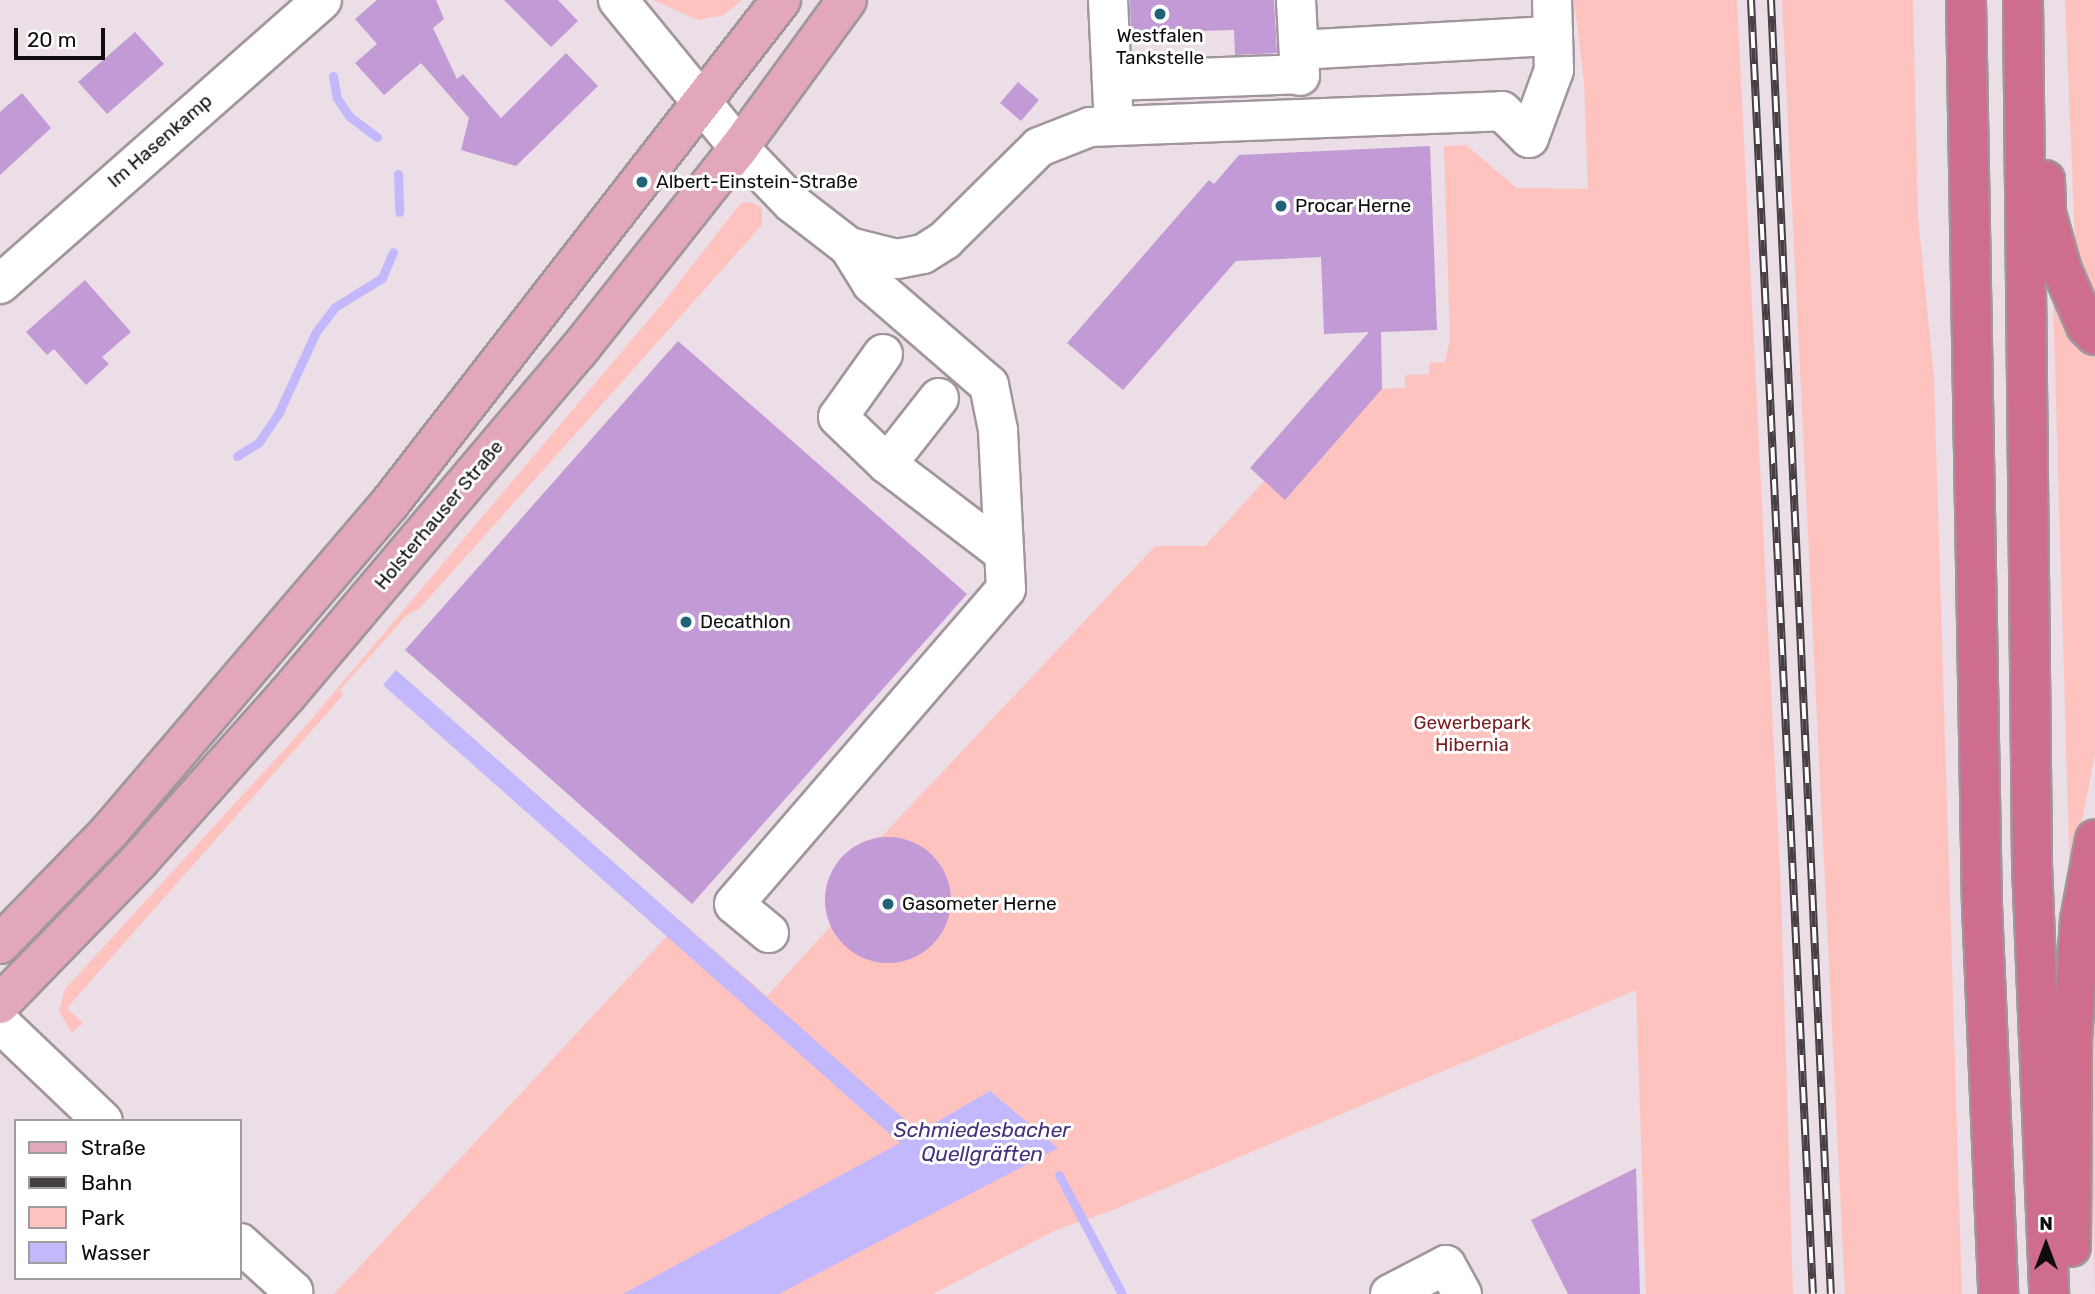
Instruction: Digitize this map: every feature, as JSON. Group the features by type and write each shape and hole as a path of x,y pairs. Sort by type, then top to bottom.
{"highway":[{"path":"1966,0 1982,905 1998,1294"},
{"path":"2023,0 2032,865 2050,1294"},
{"path":"2041,0 2046,214 2062,270 2086,327 2095,335"},
{"path":"2050,1294 2073,1240 2072,1040 2080,920 2095,839"}],"main road":[{"path":"0,944 108,832 249,673 390,503 780,0"},
{"name":"Holsterhauser Straße","path":"0,1004 139,861 287,695 578,351 739,148 846,0"}],"street":[{"name":"Im Hasenkamp","path":"0,284 322,0"},
{"path":"618,0 739,148 792,203 849,247 872,284 989,385 997,422 1006,589 734,904 769,933"},
{"path":"1108,0 1114,124"},
{"path":"1296,0 1303,117"},
{"path":"849,247 888,259 923,254 944,240 1039,147 1071,133 1114,124 1502,111 1529,138 1554,70 1553,18 1299,62 1112,81"},
{"path":"883,354 838,417 887,464 1004,553"},
{"path":"887,464 939,398"},
{"path":"0,1023 101,1119"},
{"path":"242,1245 293,1291 290,1294"},
{"path":"1390,1294 1446,1265 1462,1294"}],"green space":[{"path":"653,0 742,0 724,15 698,20"},
{"name":"Gewerbepark Hibernia","path":"1574,0 1737,0 1781,890 1793,1294 1646,1294 1636,990 1118,1208 1056,1230 933,1294 334,1294 681,921 767,996 830,927 826,885 840,858 864,841 882,836 1155,546 1205,546 1264,481 1286,499 1382,389 1405,388 1405,375 1429,374 1429,363 1445,362 1450,339 1444,146 1466,145 1517,188 1588,189 1584,81"},
{"path":"1782,0 1913,0 1918,217 1934,378 1962,1294 1845,1294"},
{"path":"2065,0 2095,0 2095,300 2075,240"},
{"path":"751,202 762,208 762,225 420,608 406,616 339,691 344,694 67,1008 83,1023 72,1033 59,1011 65,989 303,729 662,304 741,203"},
{"path":"2053,299 2095,358 2095,754 2070,881"},
{"path":"2095,983 2095,1294 2091,1082"}],"water":[{"name":"Schmiedesbacher Quellgräften","path":"396,670 919,1132 990,1091 1058,1148 779,1294 623,1294 900,1143 383,685"}],"building":[{"path":"377,0 436,0 444,19 433,28 457,79 463,74 501,118 566,53 598,86 516,166 461,150 469,118 421,63 384,95 355,63 377,44 355,19"},
{"path":"504,0 558,0 578,21 551,47"},
{"path":"1130,0 1274,0 1277,53 1235,55 1234,30 1131,33"},
{"path":"135,32 164,64 107,114 78,82"},
{"path":"1018,82 1039,100 1021,121 1000,103"},
{"path":"22,93 51,128 0,175 0,112"},
{"path":"1430,146 1437,330 1381,332 1382,389 1285,500 1250,468 1369,332 1324,334 1321,257 1236,261 1123,390 1067,343 1209,180 1214,184 1239,155"},
{"path":"85,280 131,332 102,357 109,364 86,385 54,349 47,355 26,332"},
{"name":"Decathlon","path":"678,341 967,594 692,904 405,650"},
{"name":"Gasometer Herne","path":"888,837 912,842 933,855 946,876 951,900 946,924 933,945 912,958 888,963 864,958 843,945 830,924 825,900 830,876 843,855 864,842"},
{"path":"1636,1168 1640,1294 1568,1294 1531,1220"}],"waterway":[{"path":"333,76 337,98 349,116 377,137"},
{"path":"398,174 399,212"},
{"path":"237,456 259,442 279,412 316,332 335,307 382,278 393,252"},
{"path":"1059,1175 1122,1294"}],"railway":[{"path":"1751,0 1813,1294"},
{"path":"1771,0 1831,1294"}],"place":[{"name":"Westfalen Tankstelle","path":"1160,14"},
{"name":"Albert-Einstein-Straße","path":"642,182"},
{"name":"Procar Herne","path":"1281,206"},
{"name":"Decathlon","path":"686,622"},
{"name":"Gasometer Herne","path":"888,904"}]}
